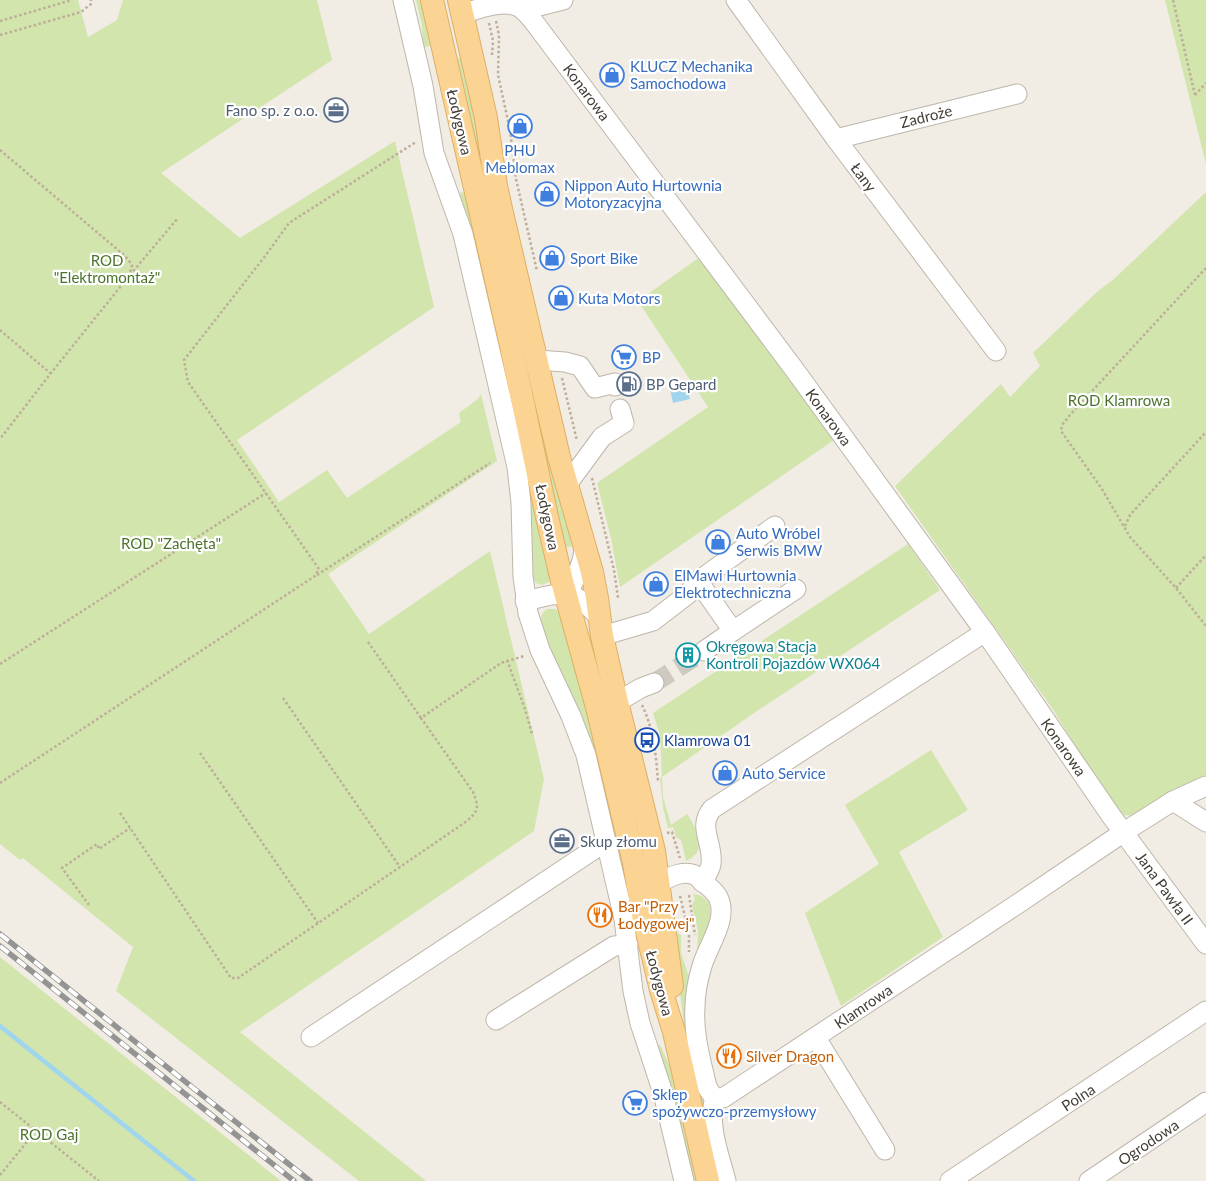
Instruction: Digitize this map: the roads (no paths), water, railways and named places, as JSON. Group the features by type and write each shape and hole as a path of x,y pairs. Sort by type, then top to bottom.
{"main road":[{"name":"Łodygowa","path":"432,0 510,341 547,517 598,711 649,883 673,988 674,1032 708,1181"},
{"path":"444,0 456,12 461,7"},
{"name":"Łodygowa","path":"461,7 486,118 498,200 566,486 596,590 601,627 617,702 654,851 649,883"}],"street":[{"path":"403,0 423,86 434,153 463,234 517,468 521,503 522,576 525,601 540,650 582,742 622,907 633,991 640,1023 663,1093 684,1181"},
{"path":"461,7 506,4 516,5 523,10 563,0"},
{"name":"Łany","path":"736,0 836,139 996,351"},
{"name":"Konarowa","path":"523,10 538,26 794,369 985,632 1124,832"},
{"name":"Zadroże","path":"836,139 1017,94"},
{"path":"537,360 565,362 580,366 595,388 614,383 615,386"},
{"path":"566,486 602,436 628,418"},
{"path":"525,601 557,594 566,594 581,600 601,627 653,621 688,594 698,581 775,526"},
{"path":"566,594 573,585 582,565 585,547"},
{"path":"698,581 733,631"},
{"path":"704,650 796,589"},
{"path":"695,888 708,873 711,863 705,825 707,816 712,809 985,632"},
{"path":"617,702 654,683"},
{"name":"Klamrowa","path":"715,1097 723,1098 730,1094 1124,832 1173,801 1206,786"},
{"path":"1173,801 1206,822"},
{"name":"Jana Pawła II","path":"1124,832 1206,944"},
{"path":"311,1037 599,846 607,844"},
{"path":"649,883 684,874 695,876 695,888"},
{"path":"695,888 712,889 718,898 721,912 721,918 699,977 694,1019 707,1087 715,1097 711,1121 726,1181"},
{"path":"496,1020 614,946 628,945"},
{"name":"Polna","path":"950,1181 1206,1011"},
{"path":"816,1038 885,1150"},
{"name":"Ogrodowa","path":"1089,1181 1206,1102"}],"water":[{"path":"685,381 690,399 673,403 669,385"}],"waterway":[{"path":"0,1026 194,1181"}],"tunnel":[{"path":"654,683 704,651"}],"railway":[{"path":"0,934 310,1181"},
{"path":"0,946 294,1181"}],"place":[{"name":"KLUCZ Mechanika Samochodowa","path":"612,75"},
{"name":"Fano sp. z o.o.","path":"336,110"},
{"name":"PHU Meblomax","path":"520,126"},
{"name":"Nippon Auto Hurtownia Motoryzacyjna","path":"547,194"},
{"name":"Sport Bike","path":"552,258"},
{"name":"Kuta Motors","path":"561,298"},
{"name":"BP","path":"624,357"},
{"name":"BP Gepard","path":"629,384"},
{"name":"Auto Wróbel Serwis BMW","path":"718,542"},
{"name":"ElMawi Hurtownia Elektrotechniczna","path":"656,584"},
{"name":"Okręgowa Stacja Kontroli Pojazdów WX064","path":"688,655"},
{"name":"Klamrowa 01","path":"647,740"},
{"name":"Auto Service","path":"725,773"},
{"name":"Skup złomu","path":"562,841"},
{"name":"Bar \"Przy Łodygowej\"","path":"600,915"},
{"name":"Silver Dragon","path":"729,1056"},
{"name":"Sklep spożywczo-przemysłowy","path":"635,1103"}],"park label":[{"name":"ROD \"Elektromontaż\"","path":"107,268"},
{"name":"ROD Klamrowa","path":"1119,400"},
{"name":"ROD \"Zachęta\"","path":"171,543"},
{"name":"ROD Gaj","path":"49,1134"}]}
